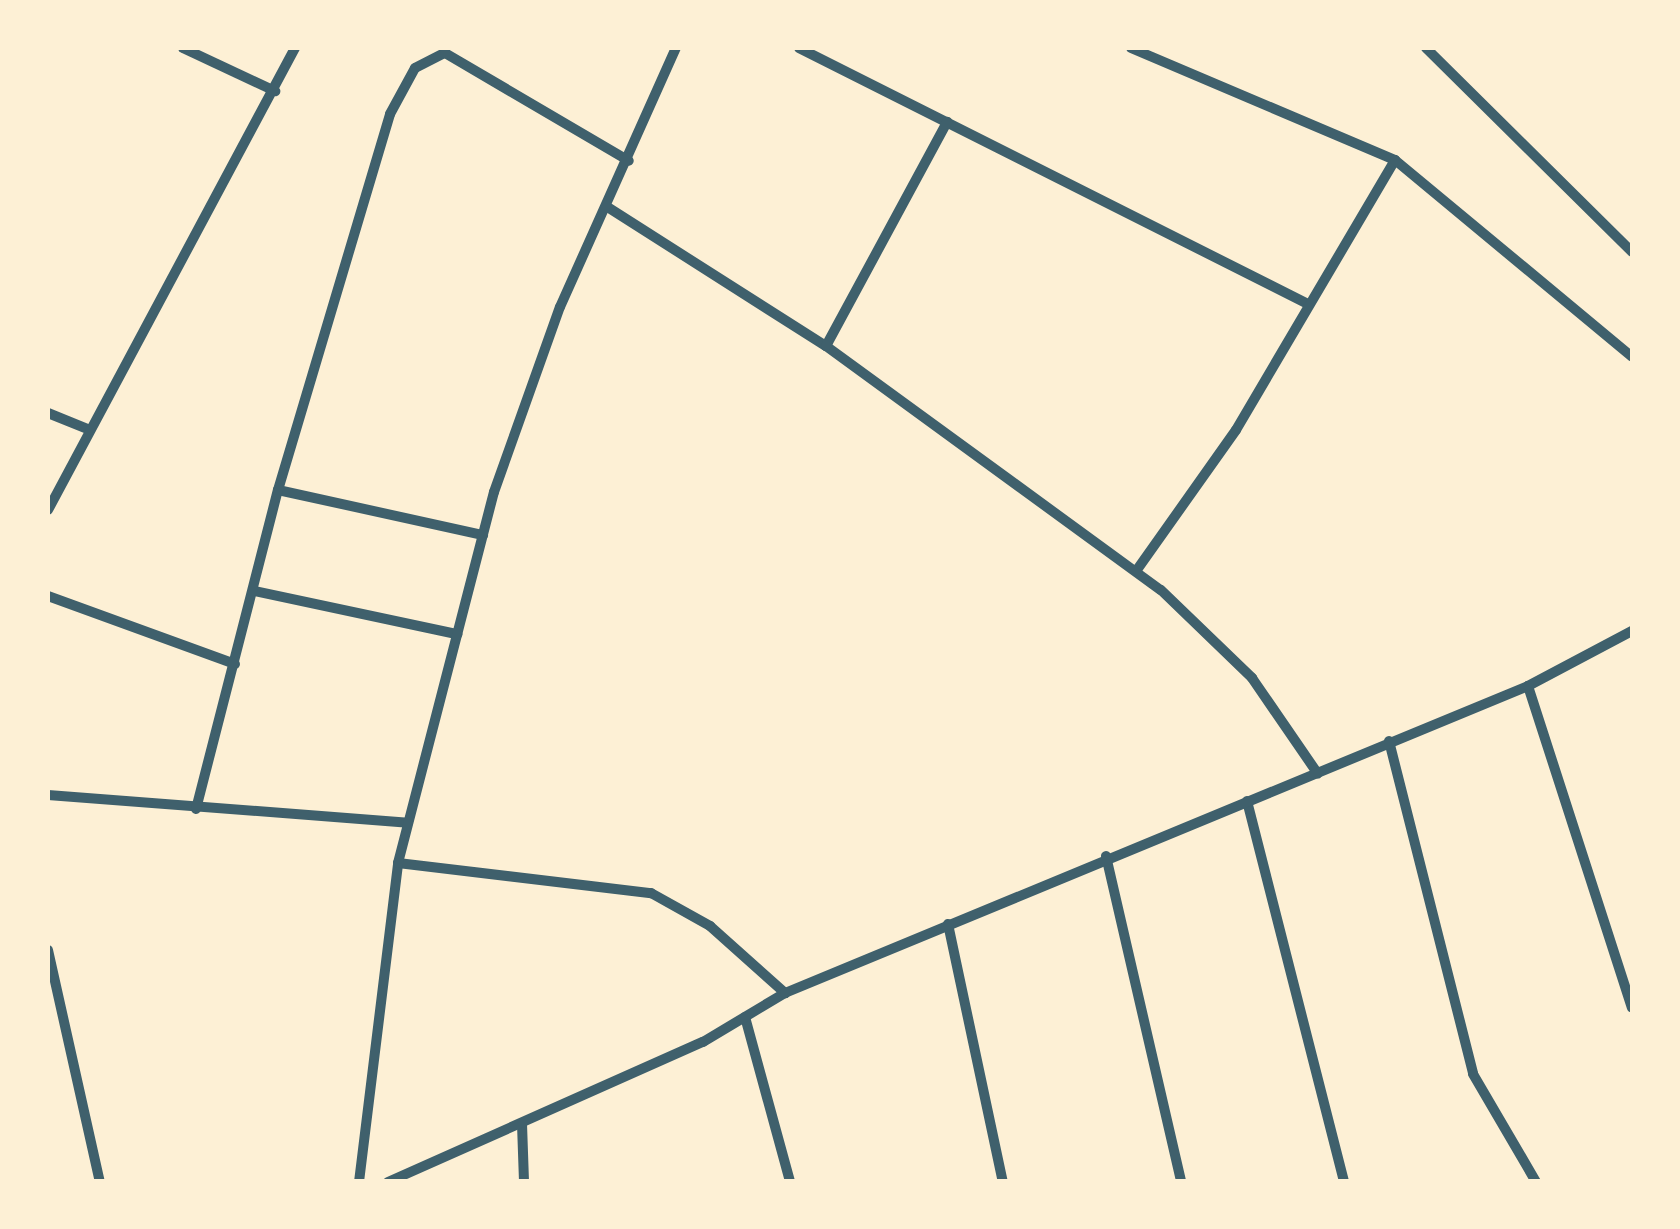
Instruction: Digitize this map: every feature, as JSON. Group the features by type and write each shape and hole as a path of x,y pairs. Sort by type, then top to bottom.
{"street":[{"path":"183,48 275,90"},
{"path":"48,510 294,48"},
{"path":"358,1182 398,862 483,535 528,384 676,48"},
{"path":"799,48 1306,303"},
{"path":"1131,48 1395,160 1632,357"},
{"path":"1426,48 1632,252"},
{"path":"196,809 278,490 390,114 428,54 457,60 629,160"},
{"path":"826,346 946,122"},
{"path":"1136,571 1236,430 1306,303 1395,160"},
{"path":"608,208 826,346 1136,571 1252,678 1318,774"},
{"path":"48,413 90,430"},
{"path":"278,490 483,535"},
{"path":"254,590 457,634"},
{"path":"48,596 235,664"},
{"path":"388,1182 522,1124 744,1017 785,993 1106,856 1318,774 1528,686 1632,632"},
{"path":"1528,686 1632,1008"},
{"path":"1389,741 1473,1074 1536,1182"},
{"path":"48,794 196,809 408,822"},
{"path":"1247,801 1344,1182"},
{"path":"1106,856 1181,1182"},
{"path":"398,862 651,893 710,926 785,993"},
{"path":"948,924 1003,1182"},
{"path":"48,950 100,1182"},
{"path":"744,1017 790,1182"},
{"path":"522,1124 524,1182"}]}
